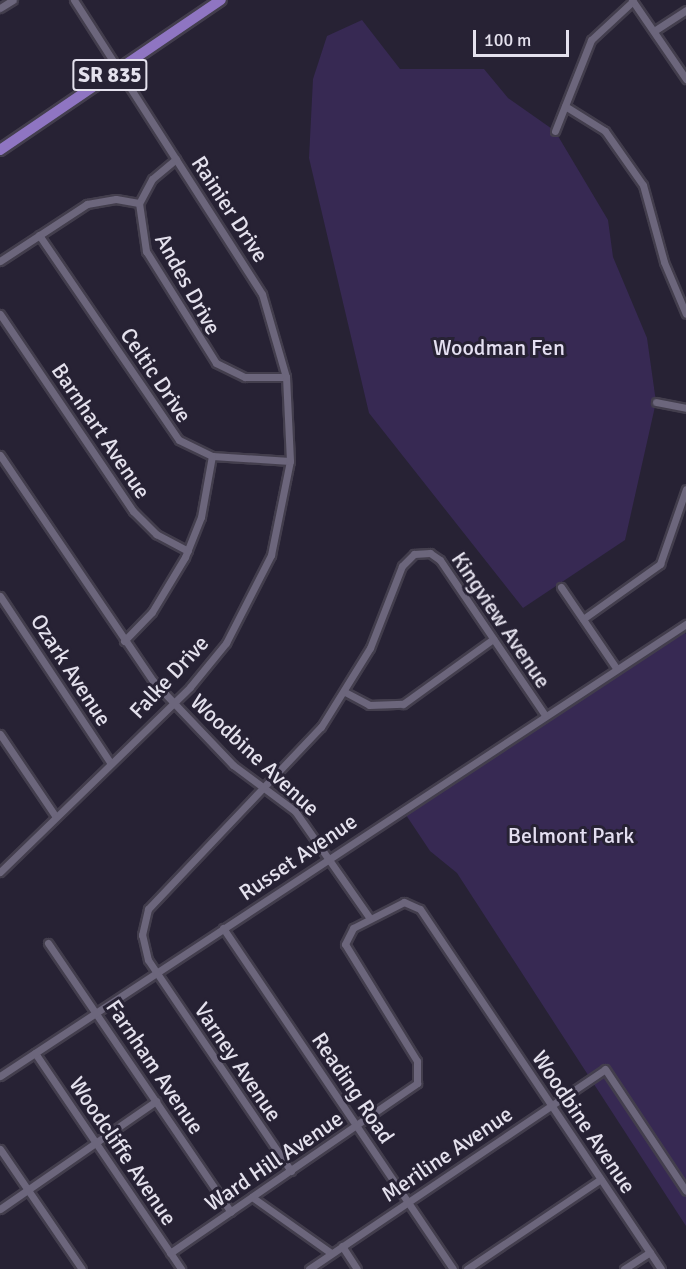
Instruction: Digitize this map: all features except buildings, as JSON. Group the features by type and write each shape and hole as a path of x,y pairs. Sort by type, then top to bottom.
{"main road":[{"name":"SR 835","path":"0,150 221,0"}],"street":[{"path":"0,8 13,0"},
{"name":"Rainier Drive","path":"74,0 258,285 286,377 290,461"},
{"path":"555,131 591,40 632,0 686,79"},
{"path":"654,31 686,10"},
{"path":"565,106 605,131 643,185 664,262 686,314"},
{"path":"0,261 92,202 139,204 152,179 176,159"},
{"name":"Andes Drive","path":"139,204 146,251 209,356 245,377 286,377"},
{"name":"Celtic Drive","path":"39,234 171,432 189,448 212,456 290,461"},
{"name":"Barnhart Avenue","path":"0,314 133,511 156,534 188,551"},
{"path":"656,402 686,408"},
{"name":"Woodbine Avenue","path":"0,455 124,641 173,703 233,765 295,811 369,917 397,902 420,909 661,1269"},
{"path":"124,641 165,594 188,551 212,456"},
{"name":"Falke Drive","path":"0,872 173,703 214,659 252,598 277,534 290,461"},
{"path":"583,619 660,564 686,489"},
{"name":"Kingview Avenue","path":"424,552 440,560 545,715"},
{"name":"Varney Avenue","path":"291,1171 156,973 142,943 148,909 266,789 345,692 373,640 402,566 424,552"},
{"path":"561,586 616,668"},
{"name":"Ozark Avenue","path":"0,596 111,764"},
{"name":"Russet Avenue","path":"0,1076 686,624"},
{"path":"345,692 369,705 403,704 493,639"},
{"path":"0,734 56,818"},
{"name":"Ward Hill Avenue","path":"170,1253 412,1089 420,1072 346,951 349,932 369,917"},
{"name":"Reading Road","path":"223,928 453,1269"},
{"name":"Farnham Avenue","path":"48,943 231,1212"},
{"name":"Woodcliffe Avenue","path":"35,1053 181,1269"},
{"name":"Meriline Avenue","path":"309,1269 605,1069 686,1191"},
{"path":"0,1209 27,1188 156,1101"},
{"path":"0,1149 82,1269"},
{"path":"467,1269 601,1179"},
{"path":"252,1197 331,1253"},
{"path":"342,1246 357,1269"},
{"path":"624,1269 650,1252"}],"green space":[{"name":"Woodman Fen","path":"362,20 400,69 484,69 508,98 555,131 608,220 613,257 647,338 656,402 625,540 523,608 369,413 309,158 313,79 327,36"},
{"name":"Belmont Park","path":"681,627 686,634 686,1226 457,873 430,851 402,809"}]}
